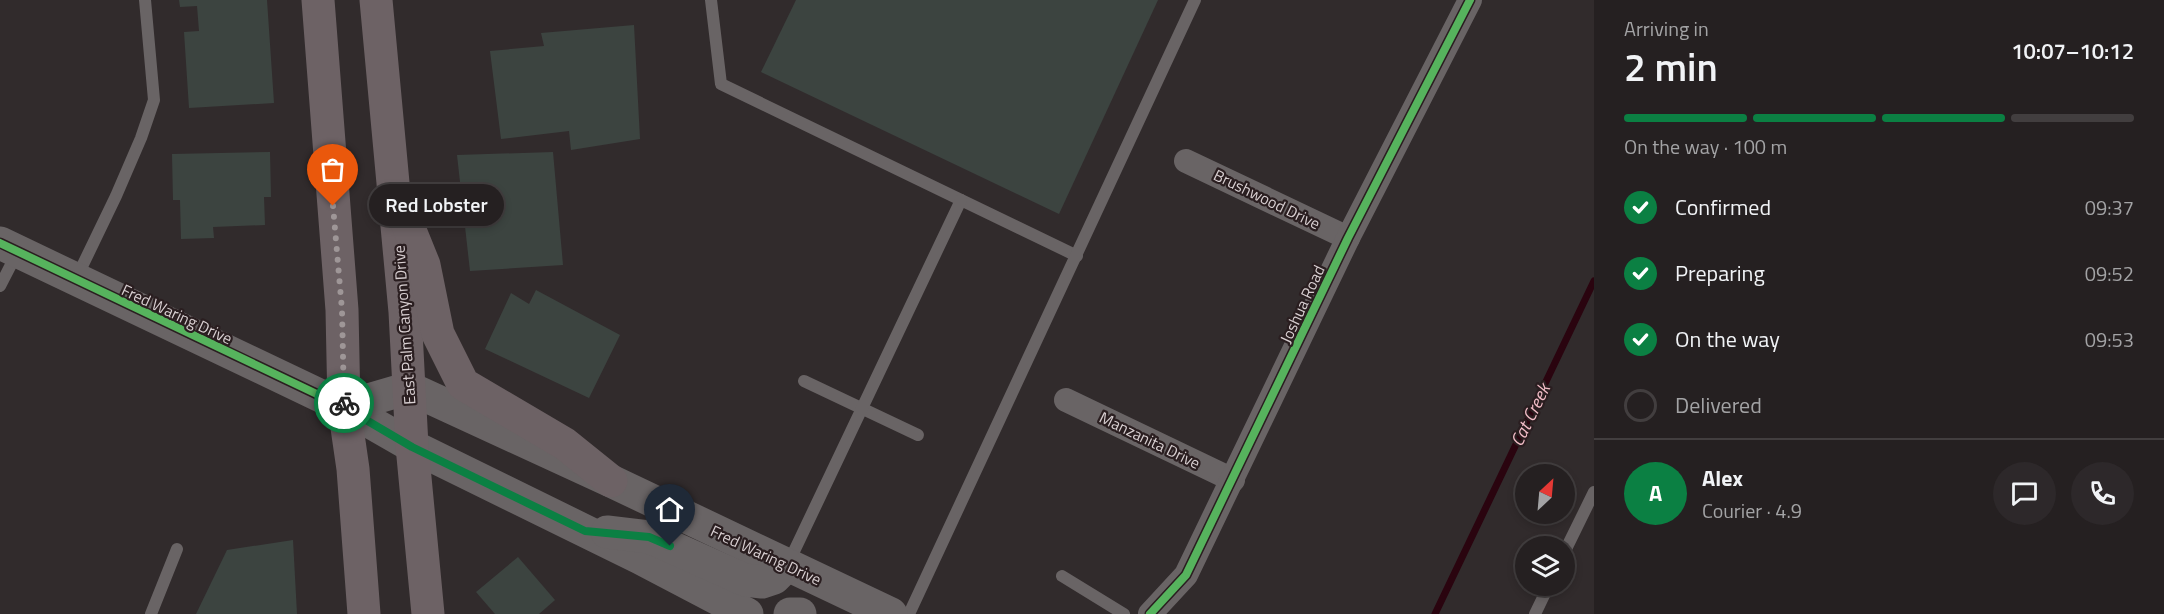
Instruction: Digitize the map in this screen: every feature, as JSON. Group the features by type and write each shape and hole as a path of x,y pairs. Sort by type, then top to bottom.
{"main road":[{"path":"318,0 342,310 344,407 353,469 364,614"},
{"name":"East Palm Canyon Drive","path":"376,0 405,312 412,447 428,614"},
{"path":"393,188 424,265 438,334 463,384 565,444 611,481"},
{"name":"Fred Waring Drive","path":"9,248 344,407 412,447 585,531 747,614"},
{"name":"Fred Waring Drive","path":"409,388 891,614"},
{"path":"344,407 409,388"},
{"path":"585,531 649,537 744,580 762,582 774,578 787,565"},
{"path":"790,614 800,614"}],"street":[{"name":"Joshua Road","path":"1150,614 1186,575 1348,238 1466,1"},
{"name":"Brushwood Drive","path":"1186,161 1348,238"},
{"name":"Manzanita Drive","path":"1066,400 1233,480"}],"lane":[{"path":"76,280 133,158 154,100 145,0"},
{"path":"711,0 721,84 1077,256"},
{"path":"909,614 1195,0"},
{"path":"787,565 961,200"},
{"path":"0,286 9,248"},
{"path":"804,381 918,435"},
{"path":"1572,536 1594,492"},
{"path":"151,614 177,549"},
{"path":"1062,576 1124,614"},
{"path":"1535,614 1544,596"}],"building":[{"path":"179,0 267,0 274,103 189,108 184,32 199,31 197,6 180,7"},
{"path":"796,0 1158,0 1059,214 761,72"},
{"path":"634,25 640,139 571,150 569,131 501,139 490,51 544,46 541,33"},
{"path":"270,152 271,197 264,197 265,225 213,227 214,238 181,239 180,200 173,200 172,154"},
{"path":"553,152 563,265 470,271 457,155"},
{"path":"536,290 620,335 589,398 485,349 511,293 529,304"},
{"path":"293,540 297,614 196,614 227,550"},
{"path":"518,557 555,600 539,614 495,614 476,592"}],"waterway":[{"name":"Cat Creek","path":"1435,614 1594,281"}],"cycle path":[{"path":"1150,614 1186,575 1348,238 1470,0"},
{"path":"0,243 344,407"}],"way so far":[{"path":"333,206 342,310 344,403"}],"place":[{"name":"Red Lobster","path":"333,206"}],"route":[{"path":"344,403 344,407 412,447 585,531 649,537 670,546"}]}
